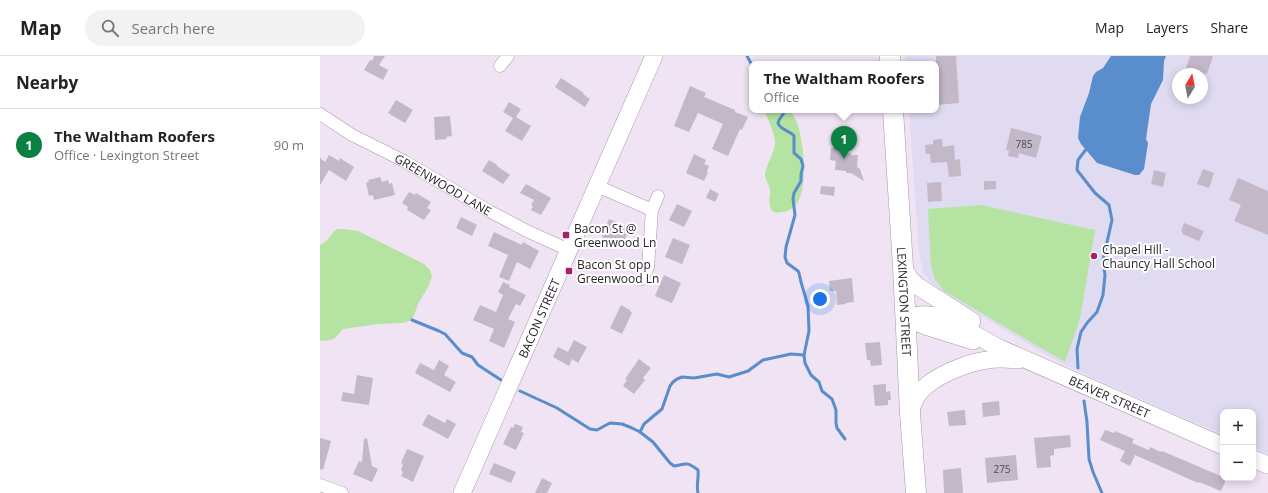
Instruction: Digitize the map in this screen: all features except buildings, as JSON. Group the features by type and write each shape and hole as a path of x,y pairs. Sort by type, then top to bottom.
{"main road":[{"name":"BACON STREET","path":"462,493 654,56"},
{"name":"LEXINGTON STREET","path":"893,113 916,493"},
{"path":"903,267 910,279 918,288 1055,373"},
{"name":"BEAVER STREET","path":"906,318 919,314 941,317 959,325 997,347 1221,445"},
{"path":"910,413 915,400 927,385 963,366 994,359 1016,360 1036,364"},
{"path":"1256,460 1268,465"}],"street":[{"path":"500,66 508,56"},
{"name":"GREENWOOD LANE","path":"320,114 352,135 404,161 489,211 527,231 569,250"},
{"path":"597,186 652,210"},
{"path":"642,278 648,266 652,210 658,196"},
{"path":"320,485 342,493"}],"shaded area":[{"name":"Chapel Hill - Chauncy Hall School","path":"905,56 1268,56 1268,454 1256,449 1256,409 1220,409 1220,434 1102,382 1041,352 939,290 930,282 923,272 919,252 909,113 939,113 939,61 906,61"}],"green space":[{"path":"765,113 792,113 797,122 800,134 804,168 802,190 795,206 790,210 778,213 771,209 770,189 765,174 767,165 774,150 775,138"},
{"path":"981,205 1095,230 1080,319 1065,362 944,291 935,279 931,267 928,209"},
{"path":"337,229 358,231 424,264 430,270 432,277 419,302 412,320 403,323 378,324 343,329 333,339 320,341 320,245 325,242"}],"water":[{"path":"1111,56 1166,56 1164,61 1163,80 1151,104 1146,139 1148,143 1144,169 1139,175 1097,163 1081,144 1078,138 1080,117 1089,93 1093,76 1096,72 1103,68"}],"waterway":[{"path":"747,56 750,61"},
{"path":"784,113 779,120 779,126 794,136 794,153 801,159 803,166 801,181 794,193 793,199 795,215 786,247 785,257 787,263 799,273 808,306 809,331 804,355 805,363 811,375 819,382 822,391 832,399 836,410 837,428 845,439"},
{"path":"1078,368 1077,349 1081,332 1097,312 1103,295 1105,275 1103,260 1112,220 1109,205 1095,193 1077,170 1078,160 1087,148"},
{"path":"412,320 445,334 462,353 472,357 478,365 501,380"},
{"path":"640,432 644,424 662,409 670,386 677,379 682,377 694,378 717,374 729,377 748,371 763,360 791,354 804,355"},
{"path":"520,391 557,408 590,429 597,430 610,423 622,424 640,432 653,442 674,466 686,464 691,465 698,470 698,493"},
{"path":"1084,401 1089,459 1102,493"}],"place":[{"name":"The Waltham Roofers","path":"844,159"},
{"name":"Bacon St @ Greenwood Ln","path":"566,235"},
{"name":"Chapel Hill - Chauncy Hall School","path":"1094,256"},
{"name":"Bacon St opp Greenwood Ln","path":"569,271"}]}
